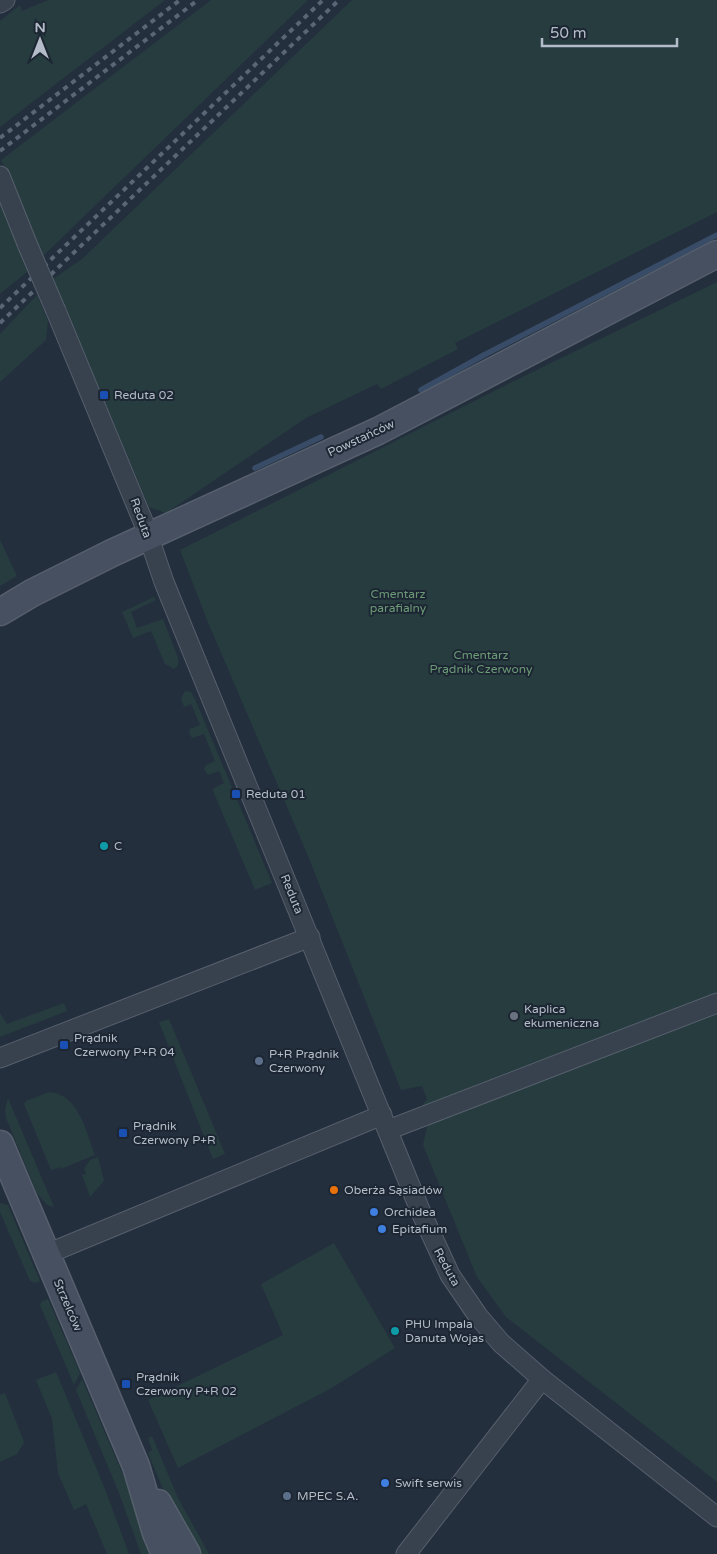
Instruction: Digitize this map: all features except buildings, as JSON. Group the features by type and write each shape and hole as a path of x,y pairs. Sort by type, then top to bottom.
{"street":[{"path":"0,3 5,0"},
{"name":"Reduta","path":"2,182 148,536 198,666 436,1249 450,1275 488,1328 542,1379 717,1517"},
{"name":"Powstańców","path":"0,612 63,577 148,536 378,431 717,254"},
{"path":"0,1058 310,937"},
{"path":"47,1254 385,1122 717,1003"},
{"name":"Strzelców","path":"0,1144 136,1466 156,1533 165,1554"},
{"path":"406,1554 542,1379"},
{"name":"Strzelców","path":"136,1466 187,1554"}],"green space":[{"path":"48,0 165,0 0,127 0,21 20,5 22,11"},
{"path":"211,0 308,0 43,256 1,160"},
{"path":"352,0 717,0 717,212 455,343 458,349 381,389 377,384 306,418 166,513 149,507 53,279 82,259"},
{"path":"0,198 28,271 0,294"},
{"name":"Cmentarz Prądnik Czerwony","path":"717,282 717,1482 506,1317 477,1277 423,1145 427,1127 420,1109 427,1099 422,1086 401,1090 308,856 207,620 180,550 512,382"},
{"path":"37,295 48,321 46,340 0,382 0,334"},
{"path":"0,540 17,576 0,586"},
{"path":"154,597 156,600 131,612 137,628 163,619 178,658 178,665 174,669 165,664 151,631 133,638 122,612"},
{"path":"185,691 191,692 195,699 272,883 255,890 213,791 214,788 224,783 219,771 208,775 204,769 206,765 215,761 204,734 192,738 189,733 190,729 200,725 191,704 184,707 181,698"},
{"path":"64,1003 67,1011 0,1037 0,1013 7,1024"},
{"path":"169,1019 225,1154 213,1159 159,1022"},
{"path":"49,1092 59,1094 68,1099 74,1107 84,1125 95,1155 61,1169 60,1167 51,1170 24,1104 26,1101"},
{"path":"8,1098 54,1207 47,1205 37,1193 6,1118 5,1109"},
{"path":"98,1157 104,1181 90,1197 82,1175 86,1174 84,1169 90,1160"},
{"path":"0,1203 8,1205 40,1281 35,1283 30,1281 0,1212"},
{"path":"334,1243 395,1348 330,1389 178,1468 148,1400 283,1335 261,1284"},
{"path":"48,1299 80,1373 74,1385 40,1305 42,1301"},
{"path":"56,1372 105,1489 129,1554 107,1554 86,1504 74,1510 58,1473 52,1419 36,1380"},
{"path":"82,1379 138,1510 153,1554 141,1554 119,1493 76,1390"},
{"path":"5,1393 24,1442 17,1454 0,1462 0,1395"},
{"path":"152,1436 178,1498 209,1554 198,1554 166,1496 148,1453 152,1450 148,1438"}],"waterway":[{"path":"421,390 484,355 717,235"},
{"path":"255,468 321,437"}],"railway":[{"path":"0,138 180,0"},
{"path":"0,151 198,0"},
{"path":"0,308 323,0"},
{"path":"0,323 339,0"}],"place":[{"name":"Reduta 02","path":"104,395"},
{"name":"Reduta 01","path":"236,794"},
{"name":"C","path":"104,846"},
{"name":"Kaplica ekumeniczna","path":"514,1016"},
{"name":"Prądnik Czerwony P+R 04","path":"64,1045"},
{"name":"P+R Prądnik Czerwony","path":"259,1061"},
{"name":"Prądnik Czerwony P+R","path":"123,1133"},
{"name":"Oberża Sąsiadów","path":"334,1190"},
{"name":"Orchidea","path":"374,1212"},
{"name":"Epitafium","path":"382,1229"},
{"name":"PHU Impala Danuta Wojas","path":"395,1331"},
{"name":"Prądnik Czerwony P+R 02","path":"126,1384"},
{"name":"Swift serwis","path":"385,1483"},
{"name":"MPEC S.A.","path":"287,1496"}],"park label":[{"name":"Cmentarz parafialny","path":"398,601"}]}
